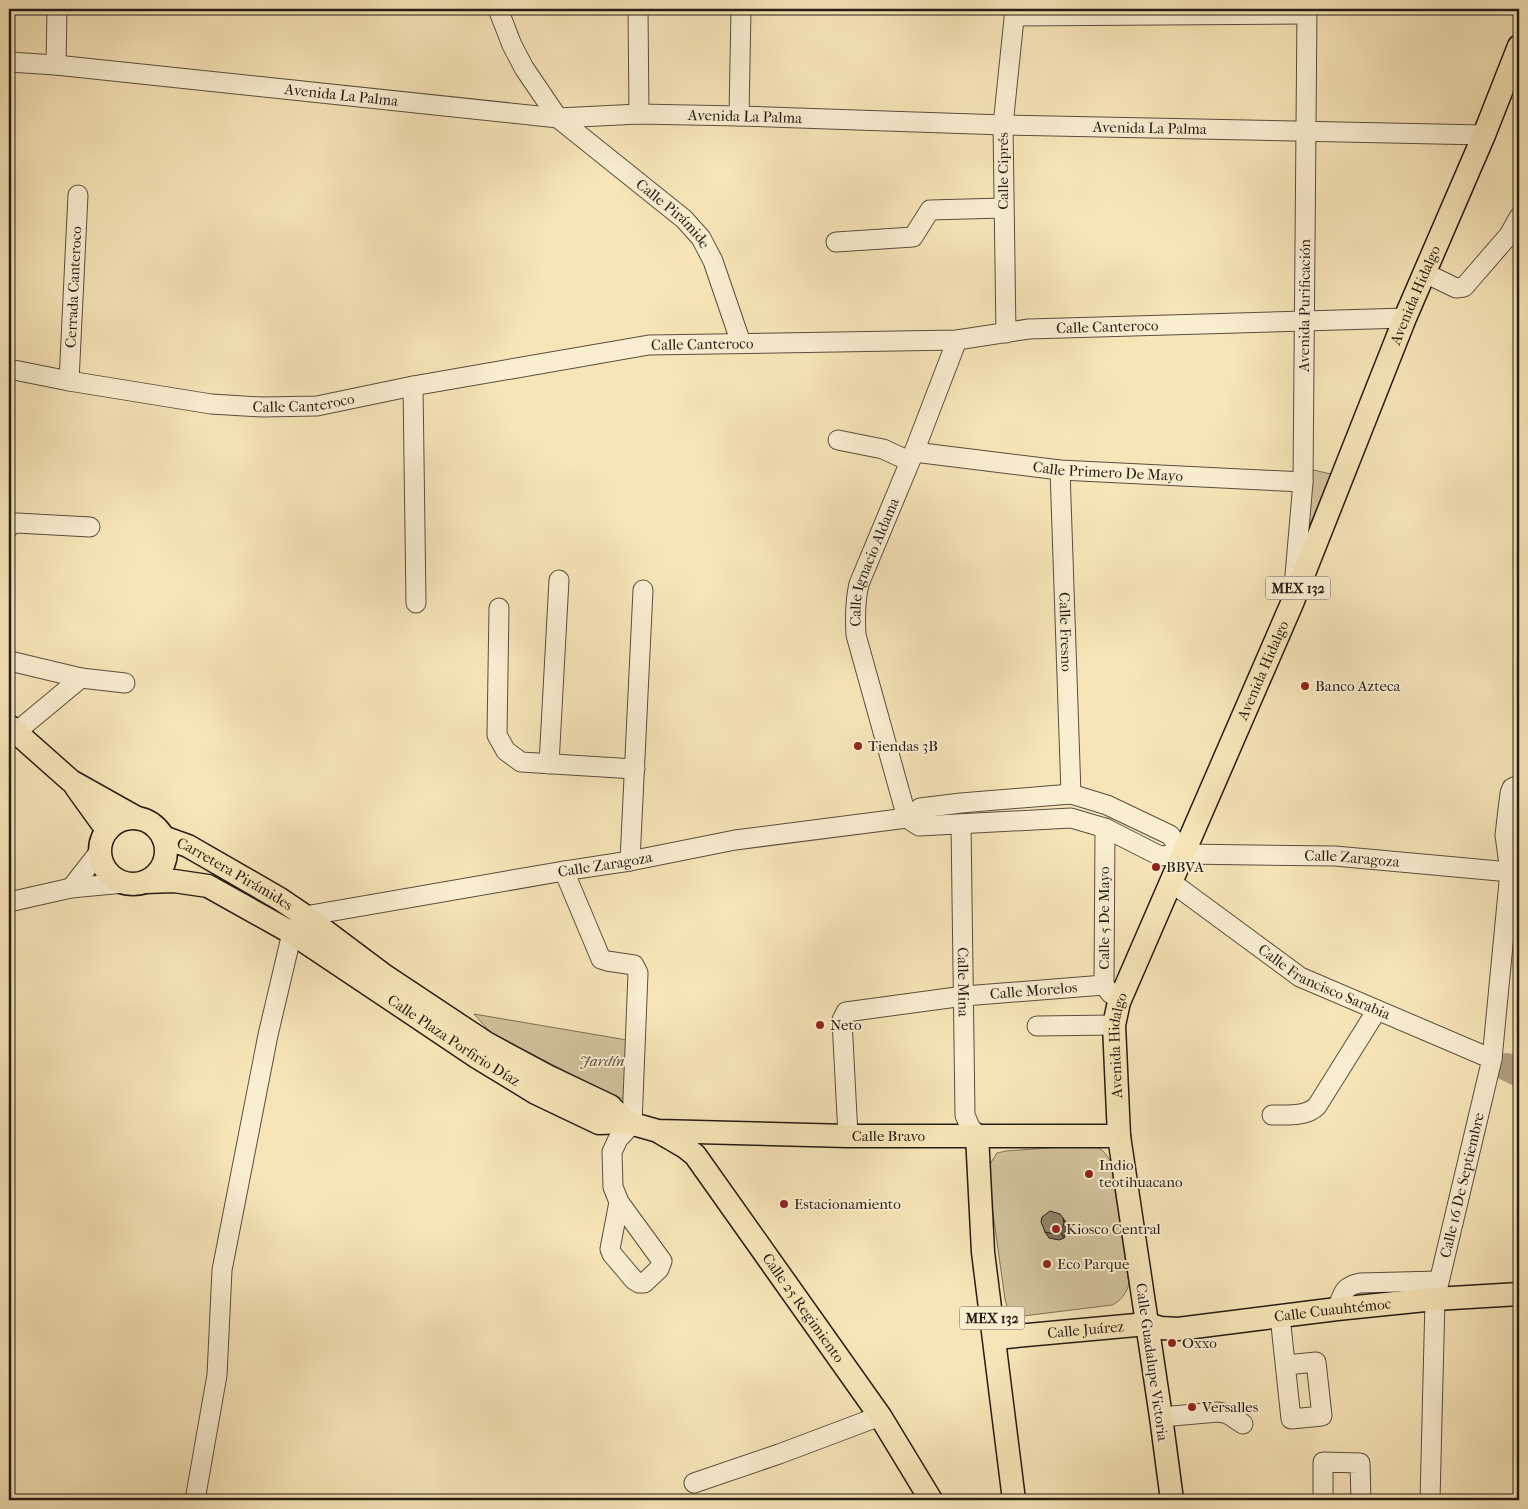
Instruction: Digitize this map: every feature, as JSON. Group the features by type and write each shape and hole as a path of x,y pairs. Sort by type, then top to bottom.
{"main road":[{"name":"Avenida Hidalgo","path":"1119,1136 1114,1025 1119,1002 1293,601 1405,318 1484,135 1519,46"},
{"path":"12,729 71,781 137,818 148,821 163,836 166,858 162,868 155,876 135,883 114,879 106,871 101,861 103,840 115,823 126,818 137,818"},
{"path":"71,781 103,840"},
{"name":"Carretera Pirámides","path":"163,836 188,846 299,924"},
{"name":"Carretera Pirámides","path":"135,883 174,881 208,886 299,924"},
{"name":"Calle Plaza Porfirio Díaz","path":"299,924 385,976 486,1043 547,1076 610,1106 629,1123 658,1131"},
{"name":"Calle Bravo","path":"658,1131 848,1136 1119,1136"},
{"name":"Calle 25 Regimiento","path":"658,1131 695,1155 880,1416 931,1500"},
{"name":"MEX 132","path":"977,1135 983,1252 1014,1500"},
{"name":"Calle Guadalupe Victoria","path":"1119,1136 1172,1500"},
{"name":"Calle Cuauhtémoc","path":"1147,1324 1161,1328 1178,1329 1337,1309 1437,1290 1519,1294"},
{"name":"Calle Juárez","path":"995,1338 1147,1324"}],"street":[{"path":"56,65 58,9"},
{"name":"Calle Pirámide","path":"498,9 512,45 524,68 558,118 684,219 700,238 713,261 741,343"},
{"path":"638,9 639,114"},
{"path":"739,116 741,9"},
{"path":"1015,12 1307,11"},
{"name":"Avenida Purificación","path":"1293,601 1304,482 1307,11"},
{"name":"Calle Ciprés","path":"1006,333 1003,125 1015,12"},
{"name":"Avenida La Palma","path":"9,62 56,65 558,118 639,114 1003,125 1484,135"},
{"name":"Cerrada Canteroco","path":"69,381 78,195"},
{"path":"836,242 913,237 927,212 935,209 1003,208"},
{"path":"1425,273 1456,288 1464,287 1509,234 1519,217"},
{"name":"Calle Canteroco","path":"9,369 69,381 211,404 262,407 317,406 414,386 649,345 957,340 1029,328 1405,318"},
{"name":"Calle Ignacio Aldama","path":"906,818 856,635 854,616 859,584 912,457 957,340"},
{"path":"414,386 416,602"},
{"name":"Calle Primero De Mayo","path":"838,440 912,457 1060,470 1304,482"},
{"name":"Calle Fresno","path":"1060,470 1071,794"},
{"path":"9,527 17,523 90,527"},
{"path":"549,764 560,580"},
{"path":"630,861 643,590"},
{"path":"499,608 497,735 506,751 521,762 635,769"},
{"path":"14,662 81,678 125,684"},
{"path":"12,729 81,678"},
{"name":"Calle 16 De Septiembre","path":"1430,1500 1437,1290 1492,1060 1515,874 1510,793 1512,788 1519,785"},
{"name":"Calle Zaragoza","path":"299,924 564,871 630,861 736,840 906,818 920,808 1071,794 1107,804 1170,835 1184,854"},
{"name":"Calle Zaragoza","path":"906,818 919,826 1071,818 1105,828 1160,856 1184,854 1334,856 1515,874"},
{"name":"Calle Mina","path":"961,824 965,1115 977,1135"},
{"name":"Calle 5 De Mayo","path":"1105,828 1104,985 1119,1002"},
{"path":"71,888 103,840"},
{"path":"564,871 601,959 634,965 638,973 629,1123 612,1152 613,1187 618,1202"},
{"name":"Calle Francisco Sarabia","path":"1171,882 1300,977 1492,1060"},
{"path":"9,902 71,888 135,883"},
{"path":"194,1500 216,1375 222,1270 268,1035 299,924"},
{"name":"Calle Morelos","path":"848,1136 843,1015 850,1010 964,996 1104,985"},
{"path":"1272,1116 1311,1112 1317,1106 1377,1010"},
{"path":"1037,1026 1114,1025"},
{"path":"1280,1316 1286,1366"},
{"path":"1161,1417 1218,1412 1228,1414 1243,1424"},
{"path":"694,1483 779,1454 880,1416"},
{"path":"1323,1500 1323,1462 1360,1464 1361,1500"}],"green space":[{"path":"1309,469 1331,474 1306,534"},
{"name":"Jardín","path":"474,1014 627,1040 626,1100 602,1090 491,1033"},
{"path":"1090,1145 1102,1150 1111,1162 1129,1285 1123,1296 1112,1305 1015,1317 1008,1310 1005,1299 988,1167 997,1153 1006,1151"}],"building":[{"path":"1050,1211 1060,1214 1063,1218 1064,1223 1060,1232 1055,1234 1045,1232 1041,1222 1042,1217"}],"waterway":[{"path":"1507,1067 1519,1073"}],"place":[{"name":"Banco Azteca","path":"1305,686"},
{"name":"Tiendas 3B","path":"858,746"},
{"name":"BBVA","path":"1156,867"},
{"name":"Neto","path":"820,1025"},
{"name":"Indio teotihuacano","path":"1089,1174"},
{"name":"Estacionamiento","path":"784,1204"},
{"name":"Kiosco Central","path":"1056,1229"},
{"name":"Eco Parque","path":"1047,1264"},
{"name":"Oxxo","path":"1172,1343"},
{"name":"Versalles","path":"1192,1407"}]}
